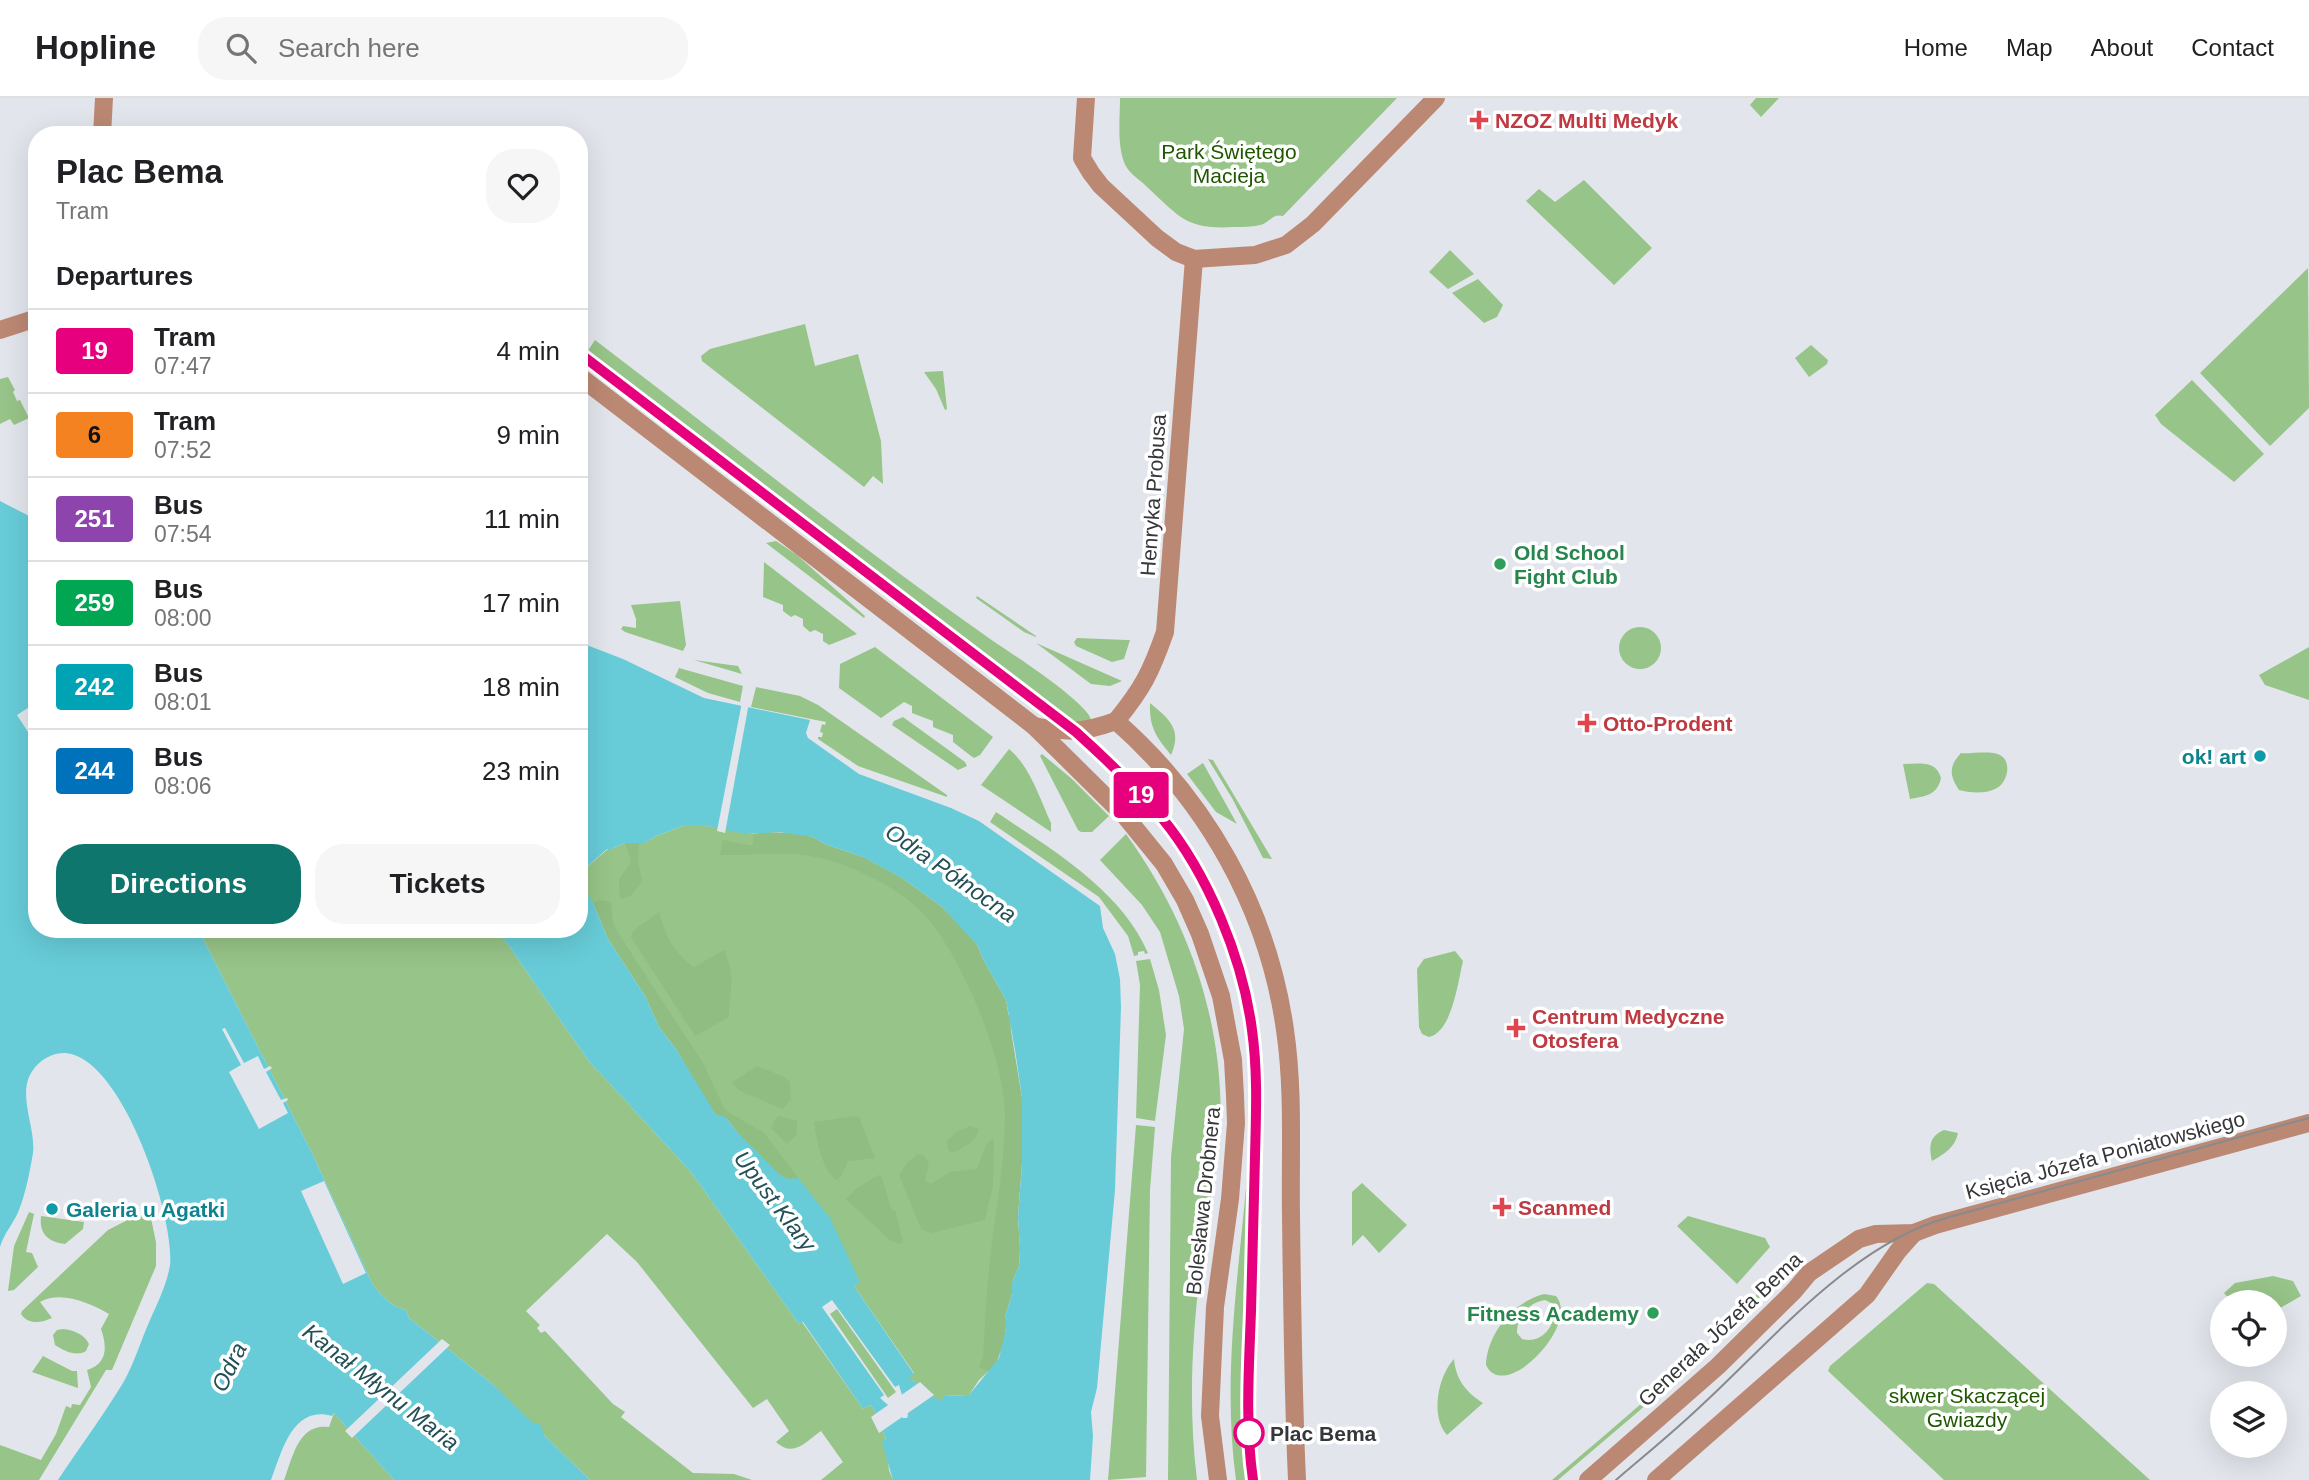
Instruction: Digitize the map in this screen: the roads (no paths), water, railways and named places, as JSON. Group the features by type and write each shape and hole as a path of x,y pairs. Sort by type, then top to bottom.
{"street":[{"path":"102,126 104,98"},
{"path":"1086,98 1083,158 1091,173 1101,186 1157,238 1194,259 1255,255 1286,245 1321,216 1436,98"},
{"name":"Henryka Probusa","path":"1116,721 1142,689 1164,632 1194,259"},
{"path":"0,330 28,321"},
{"name":"Bolesława Drobnera","path":"588,383 1034,726 1125,816 1164,864 1185,900 1200,934 1221,996 1233,1060 1236,1123 1230,1199 1215,1307 1210,1416 1218,1480"},
{"path":"1034,726 1076,732 1092,730 1116,721 1146,747 1184,790 1228,858 1262,934 1278,988 1286,1031 1297,1480"},
{"name":"Księcia Józefa Poniatowskiego","path":"1914,1234 1935,1225 2309,1123"},
{"name":"Generała Józefa Bema","path":"1588,1480 1718,1366 1809,1273 1859,1239 1876,1234 1914,1234"},
{"path":"1656,1480 1861,1301 1914,1234"}],"water":[{"path":"0,501 28,515 28,938 203,938 312,1153 373,1285 388,1300 406,1310 409,1318 490,1382 533,1423 540,1424 544,1435 590,1480 394,1480 334,1413 332,1416 318,1414 307,1417 298,1424 285,1445 271,1480 58,1480 131,1368 162,1293 170,1265 164,1212 141,1142 125,1109 106,1081 86,1061 65,1053 51,1055 43,1060 28,1079 26,1100 33,1153 28,1182 17,1215 0,1247"},
{"path":"588,645 623,659 704,698 810,720 806,733 808,738 859,774 979,821 1100,906 1103,928 1115,954 1120,979 1121,1007 1115,1190 1097,1388 1091,1412 1093,1436 1090,1480 893,1480 882,1442 886,1439 873,1408 870,1405 863,1409 803,1322 799,1324 691,1172 588,1060 503,938 588,938 588,895 608,939 645,996 659,1027 676,1049 716,1115 724,1116 780,1175 788,1179 798,1178 830,1218 860,1282 854,1286 914,1374 909,1378 930,1395 943,1400 943,1396 969,1395 999,1358 1012,1283 1019,1266 1022,1098 1006,1000 978,946 941,906 902,878 863,857 813,837 779,832 746,834 702,825 685,825 644,843 625,843 607,849 588,866","holes":["832,1300 895,1387 899,1385 907,1418 903,1418 880,1398 884,1395 822,1307"]}],"tram line":[{"name":"19","path":"588,360 1076,732 1131,784 1162,819 1182,848 1215,906 1228,937 1242,981 1252,1029 1257,1112 1248,1397 1249,1449 1253,1480"},
{"path":"1616,1480 1693,1413 1816,1296 1878,1249 1911,1231 1946,1218 2309,1118"}],"place":[{"name":"NZOZ Multi Medyk","path":"1479,120"},
{"name":"Old School Fight Club","path":"1500,564"},
{"name":"Otto-Prodent","path":"1587,723"},
{"name":"ok! art","path":"2260,756"},
{"name":"Centrum Medyczne Otosfera","path":"1516,1028"},
{"name":"Scanmed","path":"1502,1207"},
{"name":"Galeria u Agatki","path":"52,1209"},
{"name":"Fitness Academy","path":"1653,1313"},
{"name":"Plac Bema","path":"1249,1433"}],"park label":[{"name":"Park Świętego Macieja","path":"1229,163"},
{"name":"skwer Skaczącej Gwiazdy","path":"1967,1407"}],"water label":[{"name":"Odra Północna","path":"951,873"},
{"name":"Upust Klary","path":"775,1201"},
{"name":"Odra","path":"229,1367"},
{"name":"Kanał Młynu Maria","path":"381,1387"}]}
